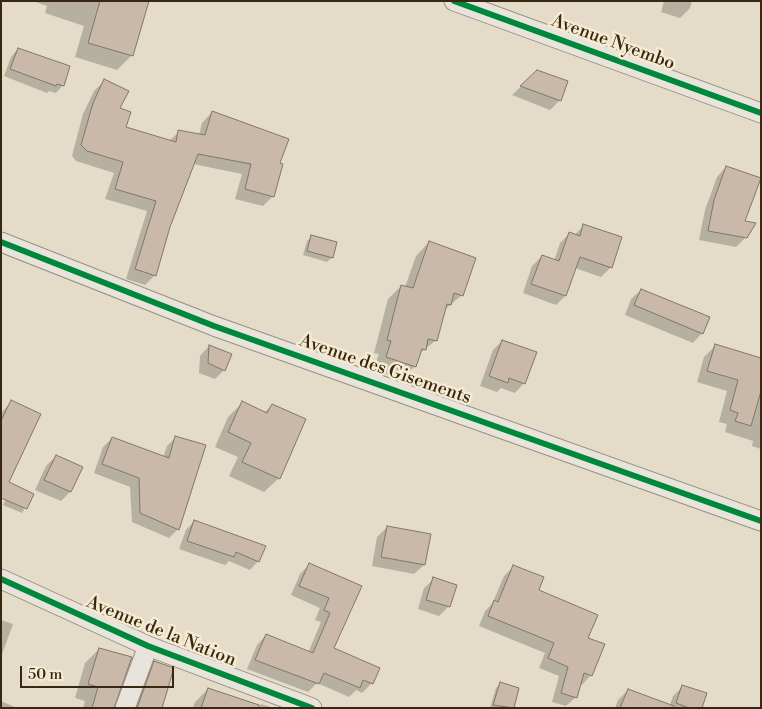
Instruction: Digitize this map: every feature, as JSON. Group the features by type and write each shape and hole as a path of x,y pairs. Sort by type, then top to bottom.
{"street":[{"name":"Avenue Nyembo","path":"454,1 478,5 761,113"},
{"name":"Avenue des Gisements","path":"1,242 214,326 761,521"},
{"name":"Avenue de la Nation","path":"1,578 148,646 312,708"},
{"path":"125,708 148,646"}],"building":[{"path":"100,1 149,1 133,56 88,43"},
{"path":"18,48 70,66 64,86 57,84 56,86 10,69"},
{"path":"537,70 568,81 561,101 520,86"},
{"path":"104,79 129,91 120,108 131,112 126,127 176,142 178,130 205,135 212,111 289,139 280,163 283,164 274,197 245,189 251,164 198,154 170,227 156,276 135,269 156,201 115,189 123,162 87,151 81,145 93,103"},
{"path":"726,166 761,178 745,221 756,223 747,238 708,231 714,200"},
{"path":"583,224 622,237 612,268 580,257 566,296 531,284 542,255 559,261 569,232 580,236"},
{"path":"311,235 337,242 333,258 307,251"},
{"path":"429,241 476,258 463,296 454,293 451,305 447,304 437,341 428,339 426,350 422,349 416,367 386,357 391,341 387,340 401,285 413,288"},
{"path":"641,289 710,317 703,334 634,305"},
{"path":"502,340 537,352 525,384 509,378 508,383 489,376"},
{"path":"715,344 761,358 761,391 751,426 735,421 738,413 730,410 738,380 707,371"},
{"path":"209,345 232,354 225,371 208,363"},
{"path":"11,400 41,414 9,482 34,494 27,509 1,498 1,421"},
{"path":"242,401 267,413 272,404 306,419 280,479 242,462 251,443 228,432"},
{"path":"175,436 206,445 179,530 140,513 139,478 102,464 112,437 169,458"},
{"path":"56,455 83,467 71,492 44,480"},
{"path":"194,520 266,546 259,562 236,552 234,557 187,541"},
{"path":"387,526 431,534 425,565 381,557"},
{"path":"309,563 362,586 334,648 380,668 373,684 363,680 360,688 324,673 319,684 255,660 266,634 313,653 330,613 324,610 329,598 299,586"},
{"path":"513,565 544,577 539,590 598,615 588,638 605,644 592,676 584,673 577,698 561,693 568,667 548,658 554,643 488,616 494,600 498,602"},
{"path":"433,577 457,585 450,607 426,600"},
{"path":"99,648 132,657 114,708 92,708 98,687 88,684"},
{"path":"154,661 174,668 162,708 137,708"},
{"path":"500,682 519,688 514,708 493,705"},
{"path":"682,685 707,693 702,708 689,708 676,703"},
{"path":"208,688 259,705 258,708 201,708"},
{"path":"628,689 674,706 674,708 620,708"}],"cycle path":[{"path":"454,1 761,113"},
{"path":"1,242 214,326 761,521"},
{"path":"1,579 148,646 312,708"}]}
